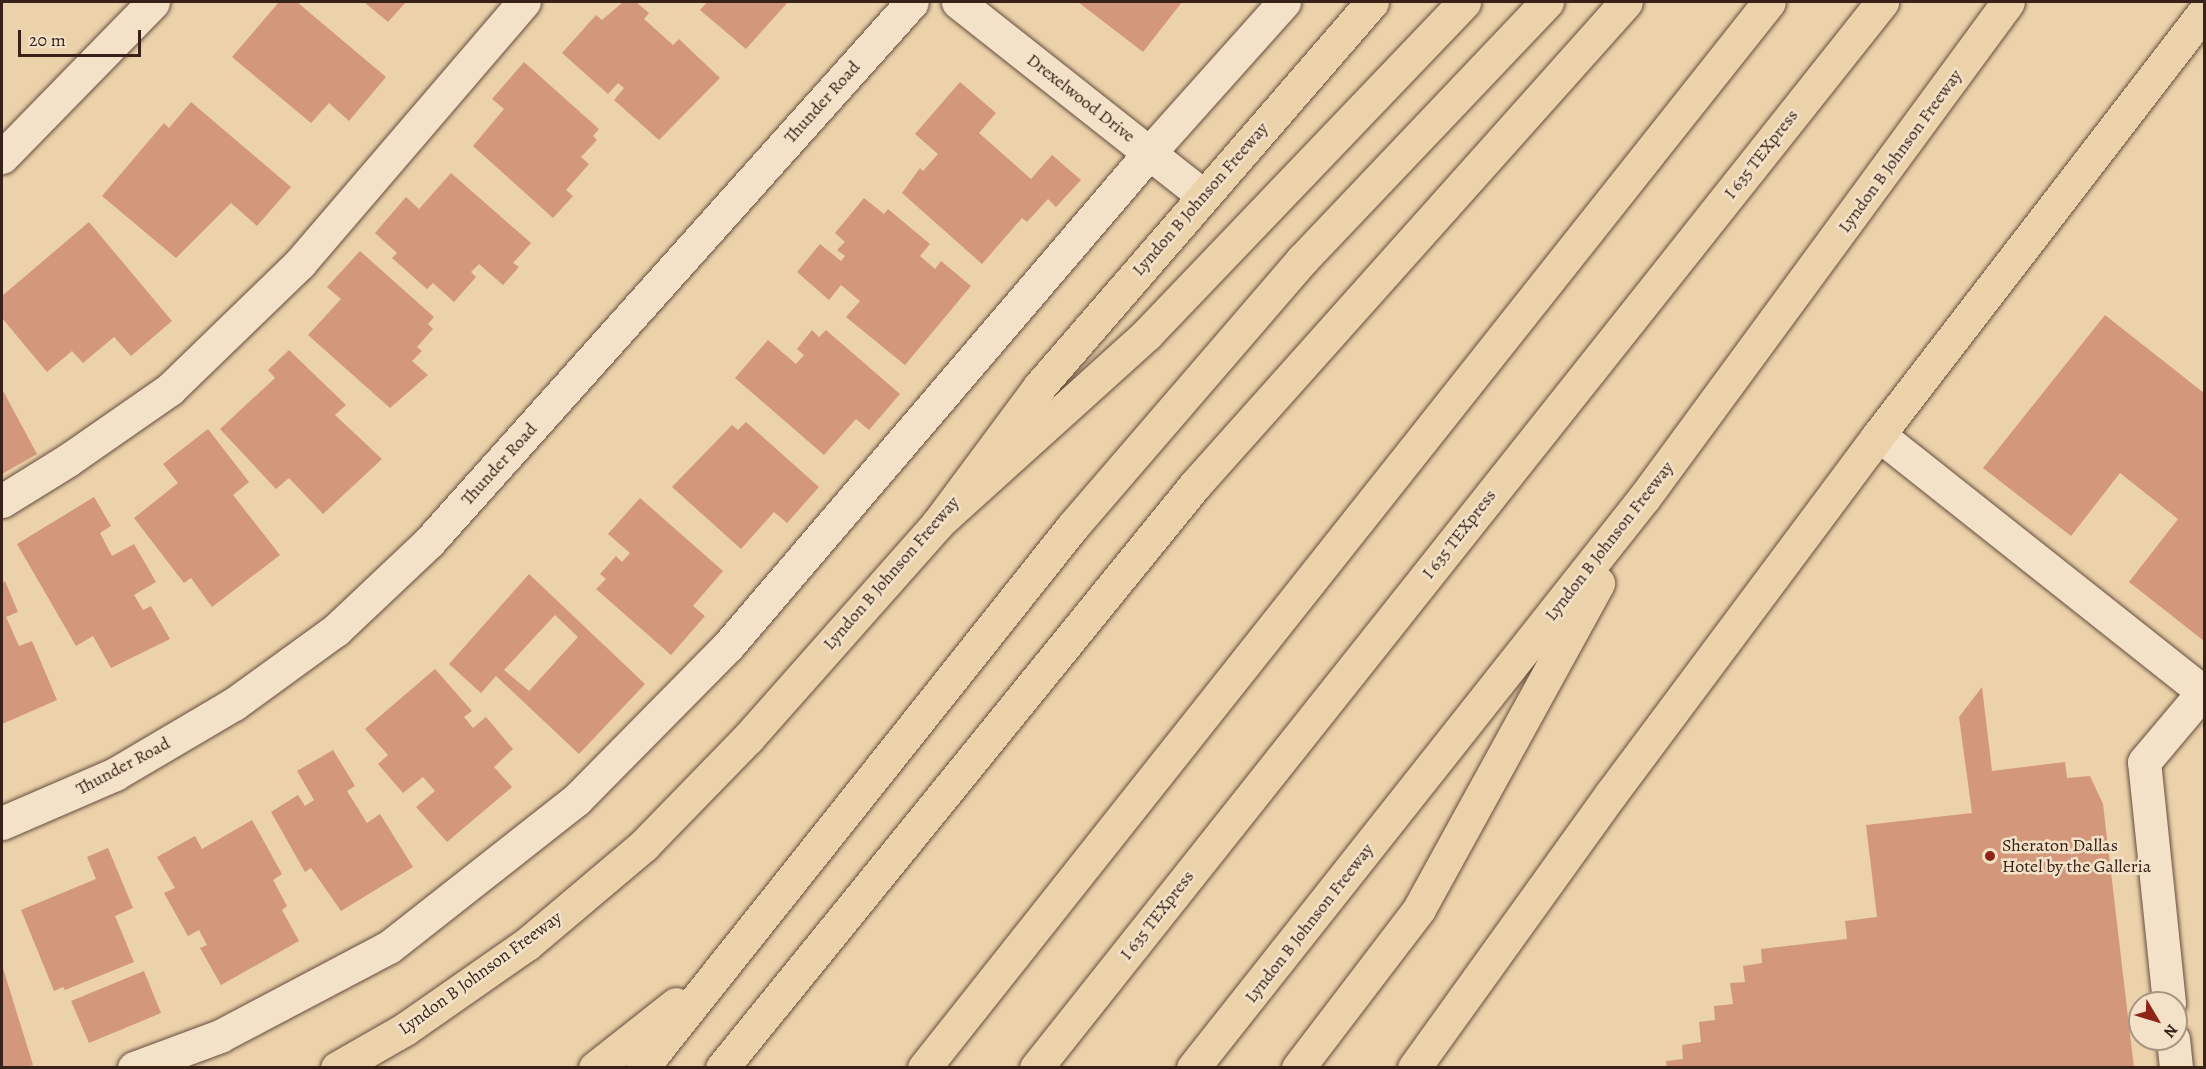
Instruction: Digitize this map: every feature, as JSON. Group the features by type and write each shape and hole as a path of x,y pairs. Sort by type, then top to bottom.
{"main road":[{"name":"Lyndon B Johnson Freeway","path":"338,1068 405,1029 527,944 644,845 747,738 938,523 1039,387 1202,195 1372,2"},
{"path":"938,523 1147,334 1464,2"},
{"path":"642,1068 710,977 1080,517 1302,261 1547,2"},
{"path":"722,1068 1195,485 1626,2"},
{"path":"924,1068 1769,2"},
{"name":"I 635 TEXpress","path":"1036,1068 1882,2"},
{"name":"Lyndon B Johnson Freeway","path":"1193,1068 1644,498 2008,2"},
{"path":"1414,1068 1618,784 1879,435 2205,12"},
{"path":"1299,1068 1419,909 1644,498"},
{"path":"595,1068 710,977"}],"street":[{"path":"2,157 153,2"},
{"path":"2,501 68,460 170,389 300,262 524,2"},
{"name":"Thunder Road","path":"2,823 115,774 234,704 336,630 429,542 912,2"},
{"name":"Drexelwood Drive","path":"958,2 1202,195"},
{"path":"134,1068 220,1036 389,947 577,799 728,646 1150,152 1284,2"},
{"path":"1879,435 2204,693 2144,762 2168,991"},
{"path":"2174,1051 2176,1068"}],"building":[{"path":"279,2 297,2 386,77 349,121 329,103 311,123 232,57"},
{"path":"364,2 406,2 388,22"},
{"path":"623,2 636,2 649,13 644,19 673,45 679,39 720,78 659,140 614,100 624,88 618,83 608,94 562,53 596,15 602,20"},
{"path":"707,2 788,2 746,49 700,10"},
{"path":"1078,2 1182,2 1143,52"},
{"path":"524,62 599,129 593,136 597,140 581,157 589,164 566,190 573,196 553,218 473,146 504,109 492,99"},
{"path":"960,82 996,113 979,133 1031,179 1052,155 1081,180 1056,207 1048,199 1027,222 1022,218 982,264 902,193 920,168 923,171 938,154 915,134"},
{"path":"191,102 291,187 257,226 231,203 176,258 102,196 164,123 169,128"},
{"path":"451,173 531,243 513,263 519,267 503,285 479,264 471,272 476,277 454,302 433,283 427,289 392,258 397,253 375,233 406,197 419,209"},
{"path":"864,198 884,214 888,209 930,244 920,256 935,269 941,261 971,286 905,365 846,317 860,301 841,285 829,300 797,272 820,244 841,261 845,256 837,250 845,242 835,233"},
{"path":"89,222 172,321 131,356 114,337 83,363 72,351 47,372 2,318 2,296"},
{"path":"360,251 434,317 428,324 433,329 417,347 422,351 412,361 428,375 390,408 308,335 341,299 327,287"},
{"path":"2105,315 2204,393 2204,641 2129,582 2178,519 2120,473 2071,536 1983,468"},
{"path":"812,330 819,337 826,330 900,394 869,430 856,419 824,455 735,378 768,340 796,364 804,355 797,349"},
{"path":"289,350 346,405 335,415 382,459 323,514 289,478 276,489 220,429 275,378 268,370"},
{"path":"2,389 37,454 2,474"},
{"path":"746,422 819,487 787,523 774,512 741,549 672,487 732,425 738,430"},
{"path":"208,429 249,482 233,495 280,555 212,607 191,578 184,583 134,518 178,483 163,464"},
{"path":"94,497 111,526 100,533 112,556 134,544 156,582 134,595 143,610 151,606 170,639 111,668 93,636 76,646 17,544"},
{"path":"640,498 723,571 693,606 705,616 671,655 596,589 606,579 600,574 616,556 622,562 630,553 608,534"},
{"path":"529,574 645,684 579,754 496,676 481,693 449,664","holes":["555,615 578,637 529,691 504,670"]},
{"path":"5,581 18,612 6,617 19,646 32,641 57,700 2,724 2,583"},
{"path":"435,669 472,711 464,717 473,728 486,717 513,749 494,767 512,787 447,842 416,807 435,791 423,777 403,793 378,764 388,755 365,729"},
{"name":"Sheraton Dallas Hotel by the Galleria","path":"1982,687 1992,771 2065,762 2067,778 2090,776 2103,804 2128,1017 2128,1051 2132,1051 2134,1068 1667,1068 1666,1061 1683,1059 1682,1045 1701,1042 1699,1022 1715,1020 1714,1006 1733,1004 1730,983 1745,982 1743,966 1762,963 1761,949 1847,939 1845,921 1877,917 1866,825 1972,813 1959,717"},
{"path":"333,750 355,786 347,791 367,823 380,814 413,867 341,911 311,868 305,872 271,812 298,795 305,806 314,800 297,771"},
{"path":"252,820 282,874 273,880 287,906 282,910 299,941 221,985 200,948 207,945 199,930 188,936 164,893 175,888 157,857 195,836 202,849"},
{"path":"108,848 133,908 115,916 134,962 65,990 63,987 54,991 21,910 96,879 87,857"},
{"path":"2,965 33,1065 25,1068 2,1068"},
{"path":"144,971 161,1013 89,1043 71,1001"}],"place":[{"name":"Sheraton Dallas Hotel by the Galleria","path":"1990,856"}]}
